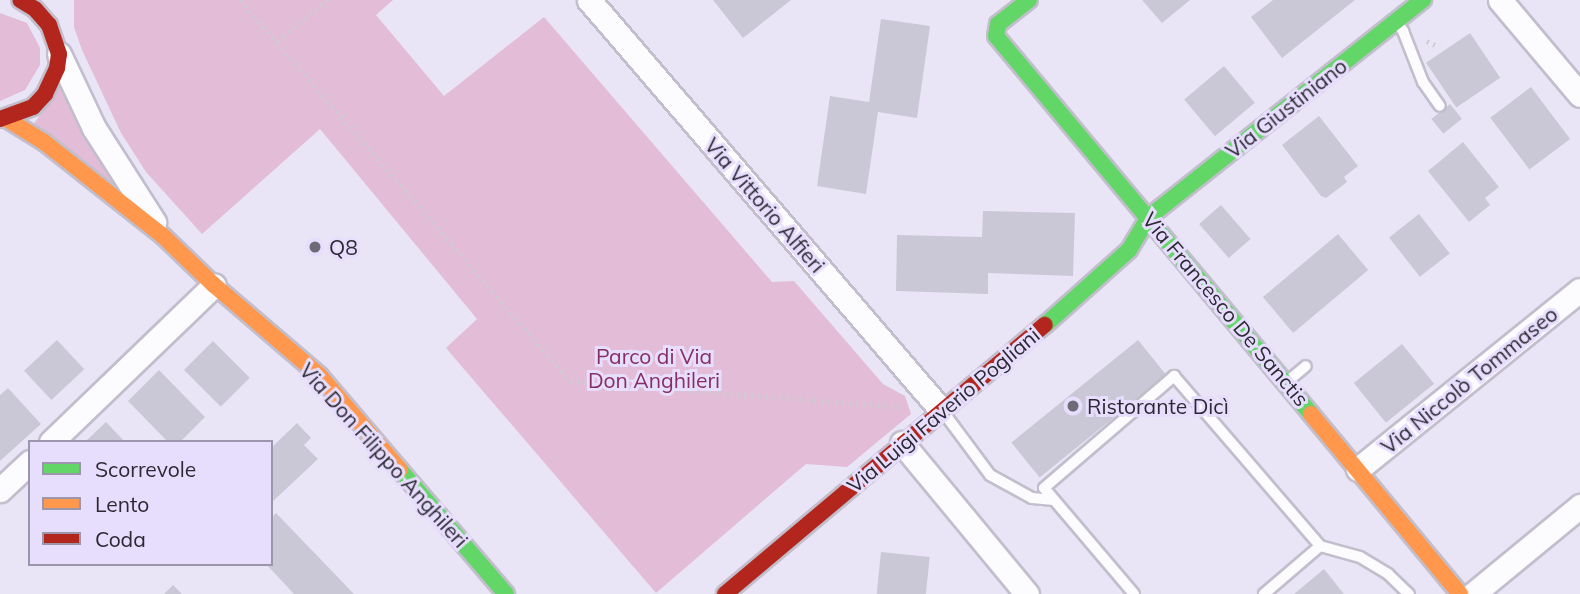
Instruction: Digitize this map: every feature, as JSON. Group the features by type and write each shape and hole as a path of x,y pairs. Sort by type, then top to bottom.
{"street":[{"path":"3,119 33,107 45,94 57,68 59,54 48,25 35,9 20,0"},
{"path":"48,25 50,0"},
{"name":"Via Vittorio Alfieri","path":"589,0 941,410"},
{"name":"Via Francesco De Sanctis","path":"1029,0 998,24 996,36 1003,46 1149,217 1461,594"},
{"name":"Via Giustiniano","path":"1149,217 1423,0"},
{"path":"1500,0 1580,95"},
{"name":"Via Don Filippo Anghileri","path":"59,54 94,128 163,236"},
{"name":"Via Don Filippo Anghileri","path":"3,119 44,142 163,236 214,285 320,376 506,594"},
{"name":"Via Luigi Faverio Pogliani","path":"725,594 1102,277 1135,243 1149,217"},
{"path":"53,440 214,285"},
{"name":"Via Niccolò Tommaseo","path":"1358,469 1580,290"},
{"path":"902,443 1027,594"},
{"path":"0,490 28,464"},
{"path":"1473,594 1580,506"}],"lane":[{"path":"1396,22 1404,31 1423,82 1440,106"},
{"path":"1286,383 1306,366"},
{"path":"1134,594 1044,488 1174,376 1320,547 1360,557 1388,574 1409,594"},
{"path":"941,410 990,475 1032,498 1054,500"},
{"path":"1264,594 1320,547"}],"path":[{"path":"240,0 570,381 941,410"},
{"path":"277,41 327,0"}],"green space":[{"name":"Parco di Via Don Anghileri","path":"74,0 393,0 376,15 444,96 544,17 772,282 794,281 883,384 905,396 911,414 847,467 806,464 656,593 446,348 477,319 320,129 202,234 146,172 121,133 82,50 74,27"},
{"path":"0,13 27,23 40,48 40,65 25,90 0,101"},
{"path":"62,85 114,180 111,183 33,125"}],"building":[{"path":"713,0 791,0 743,38"},
{"path":"1142,0 1190,0 1162,23"},
{"path":"1273,0 1355,0 1282,58 1251,17"},
{"path":"881,19 930,26 917,118 878,112 866,194 817,186 830,96 869,102"},
{"path":"1470,33 1500,78 1456,107 1426,63"},
{"path":"1224,66 1255,103 1215,136 1184,99"},
{"path":"1531,87 1570,139 1529,170 1490,118"},
{"path":"1450,104 1462,119 1443,134 1431,119"},
{"path":"1319,116 1358,166 1344,177 1347,182 1326,198 1321,196 1282,145"},
{"path":"1463,142 1499,187 1485,198 1490,205 1469,222 1428,171"},
{"path":"1221,205 1251,239 1229,258 1199,224"},
{"path":"983,211 1075,213 1073,276 988,273 988,294 896,291 897,235 982,237"},
{"path":"1419,214 1450,253 1420,277 1389,237"},
{"path":"1338,234 1368,270 1293,333 1263,297"},
{"path":"57,340 84,369 51,400 24,371"},
{"path":"1138,340 1166,375 1040,478 1011,443"},
{"path":"213,341 250,378 221,407 184,370"},
{"path":"1402,344 1434,384 1386,423 1354,383"},
{"path":"159,370 205,417 182,440 166,440 128,401"},
{"path":"8,388 41,424 0,461 0,395"},
{"path":"106,422 123,440 87,440"},
{"path":"297,423 311,438 304,445 318,459 273,501 273,446"},
{"path":"276,513 354,594 294,594 268,566 273,566 273,516"},
{"path":"881,552 930,557 926,594 877,594"},
{"path":"1324,569 1344,594 1294,594"},
{"path":"173,585 182,594 164,594"}],"traffic: fast":[{"path":"1029,0 998,24 996,36 1311,414"},
{"path":"1045,325 1129,250 1149,217 1423,0"},
{"path":"400,470 506,594"}],"traffic: slow":[{"path":"5,118 44,142 163,236 214,285 320,376 400,470"},
{"path":"1311,414 1460,594"}],"traffic: jam":[{"path":"0,119 33,107 45,94 57,68 59,54 49,25 35,9 20,0"},
{"path":"725,594 1045,325"}],"place":[{"name":"Q8","path":"315,247"},
{"name":"Ristorante Dicì","path":"1073,406"}]}
